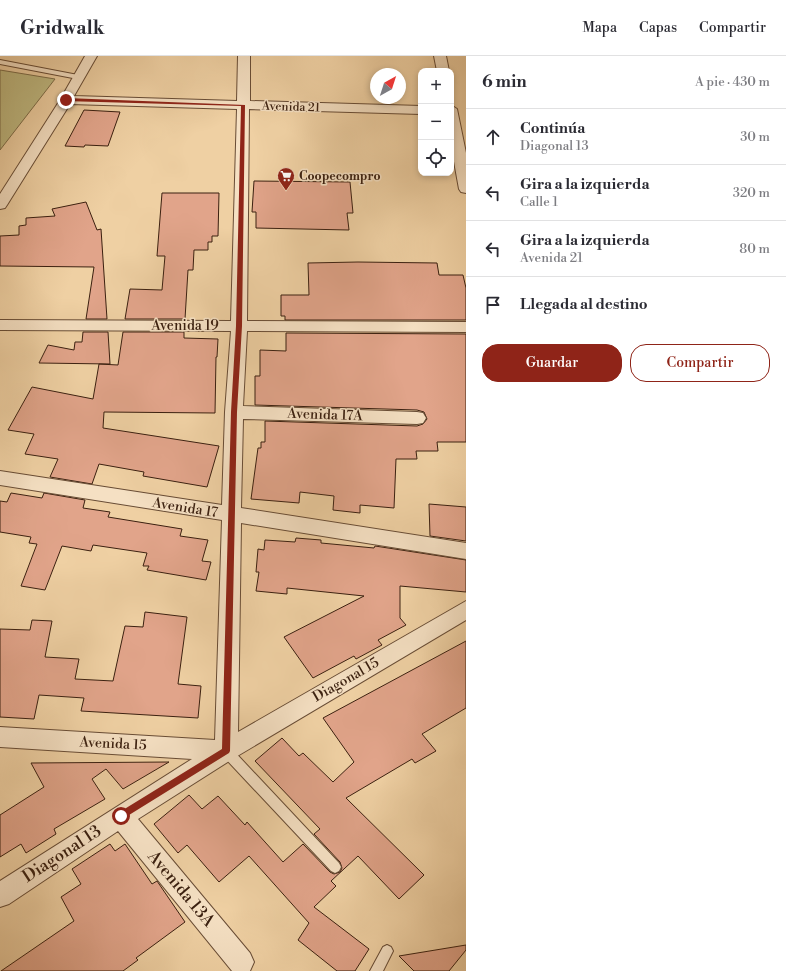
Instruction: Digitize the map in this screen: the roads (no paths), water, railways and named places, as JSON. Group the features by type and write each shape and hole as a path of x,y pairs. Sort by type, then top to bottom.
{"street":[{"path":"0,205 66,100 91,56"},
{"path":"226,751 234,412 239,326 244,56"},
{"path":"440,56 442,68"},
{"name":"Avenida 21","path":"66,100 418,110"},
{"path":"454,110 466,111"},
{"path":"454,126 466,189"},
{"name":"Avenida 19","path":"0,325 466,327"},
{"name":"Avenida 17A","path":"234,412 417,418"},
{"name":"Avenida 17","path":"0,478 466,551"},
{"name":"Diagonal 15","path":"226,751 466,610"},
{"name":"Avenida 15","path":"0,737 226,751"},
{"name":"Diagonal 13","path":"0,895 121,816 226,751"},
{"name":"Avenida 13A","path":"121,816 241,962"}],"lane":[{"path":"0,62 78,77"},
{"path":"226,751 335,866"},
{"path":"376,971 387,951"}],"place":[{"name":"Coopecompro","path":"286,191"}]}
